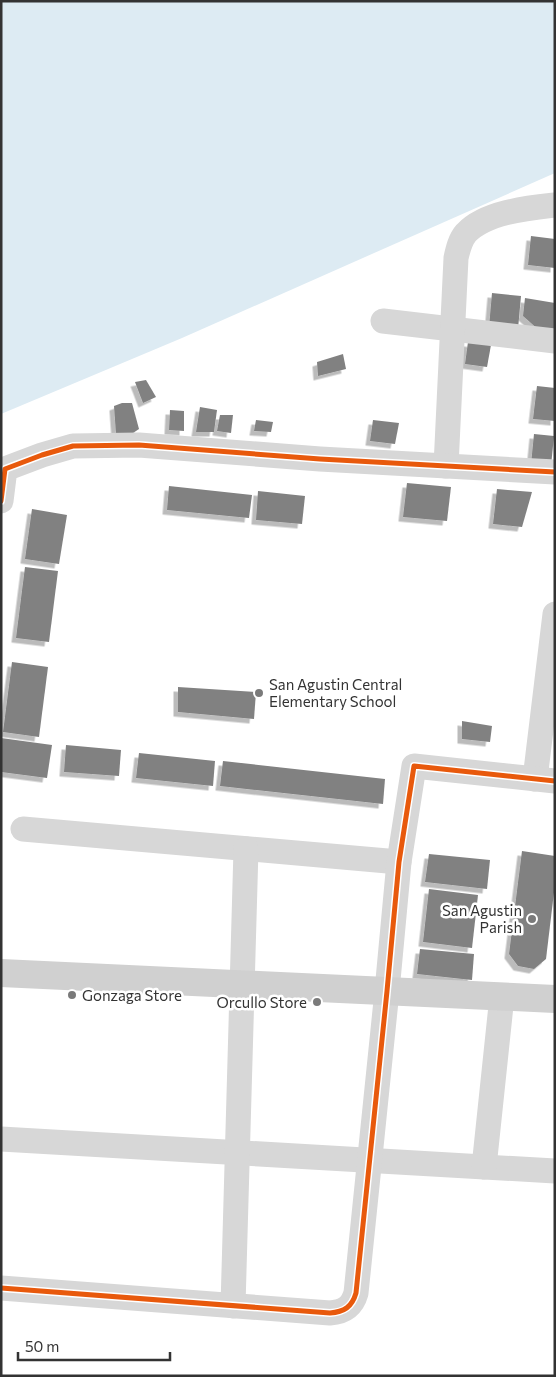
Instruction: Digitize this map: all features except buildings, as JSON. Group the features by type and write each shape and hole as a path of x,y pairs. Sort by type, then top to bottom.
{"street":[{"path":"446,466 456,258 459,244 465,234 488,219 510,212 555,205"},
{"path":"383,321 555,341"},
{"path":"1,501 5,470 42,455 73,446 139,445 555,472"},
{"path":"1,1288 330,1313 341,1313 354,1301 388,991 399,862 414,766 545,780 554,629"},
{"path":"23,829 399,862"},
{"path":"233,1306 246,849"},
{"path":"1,973 555,999"},
{"path":"484,1166 502,996"},
{"path":"1,1139 555,1171"}],"shaded area":[{"path":"1,1 555,1 555,173 182,338 1,414"}],"cycle path":[{"path":"1,501 5,469 73,446 139,445 320,459 555,472"},
{"path":"1,1288 330,1313 347,1308 356,1293 399,862 414,766 555,781"}],"place":[{"name":"San Agustin Central Elementary School","path":"259,693"},
{"name":"San Agustin Parish","path":"532,919"},
{"name":"Gonzaga Store","path":"72,995"},
{"name":"Orcullo Store","path":"317,1002"}]}
